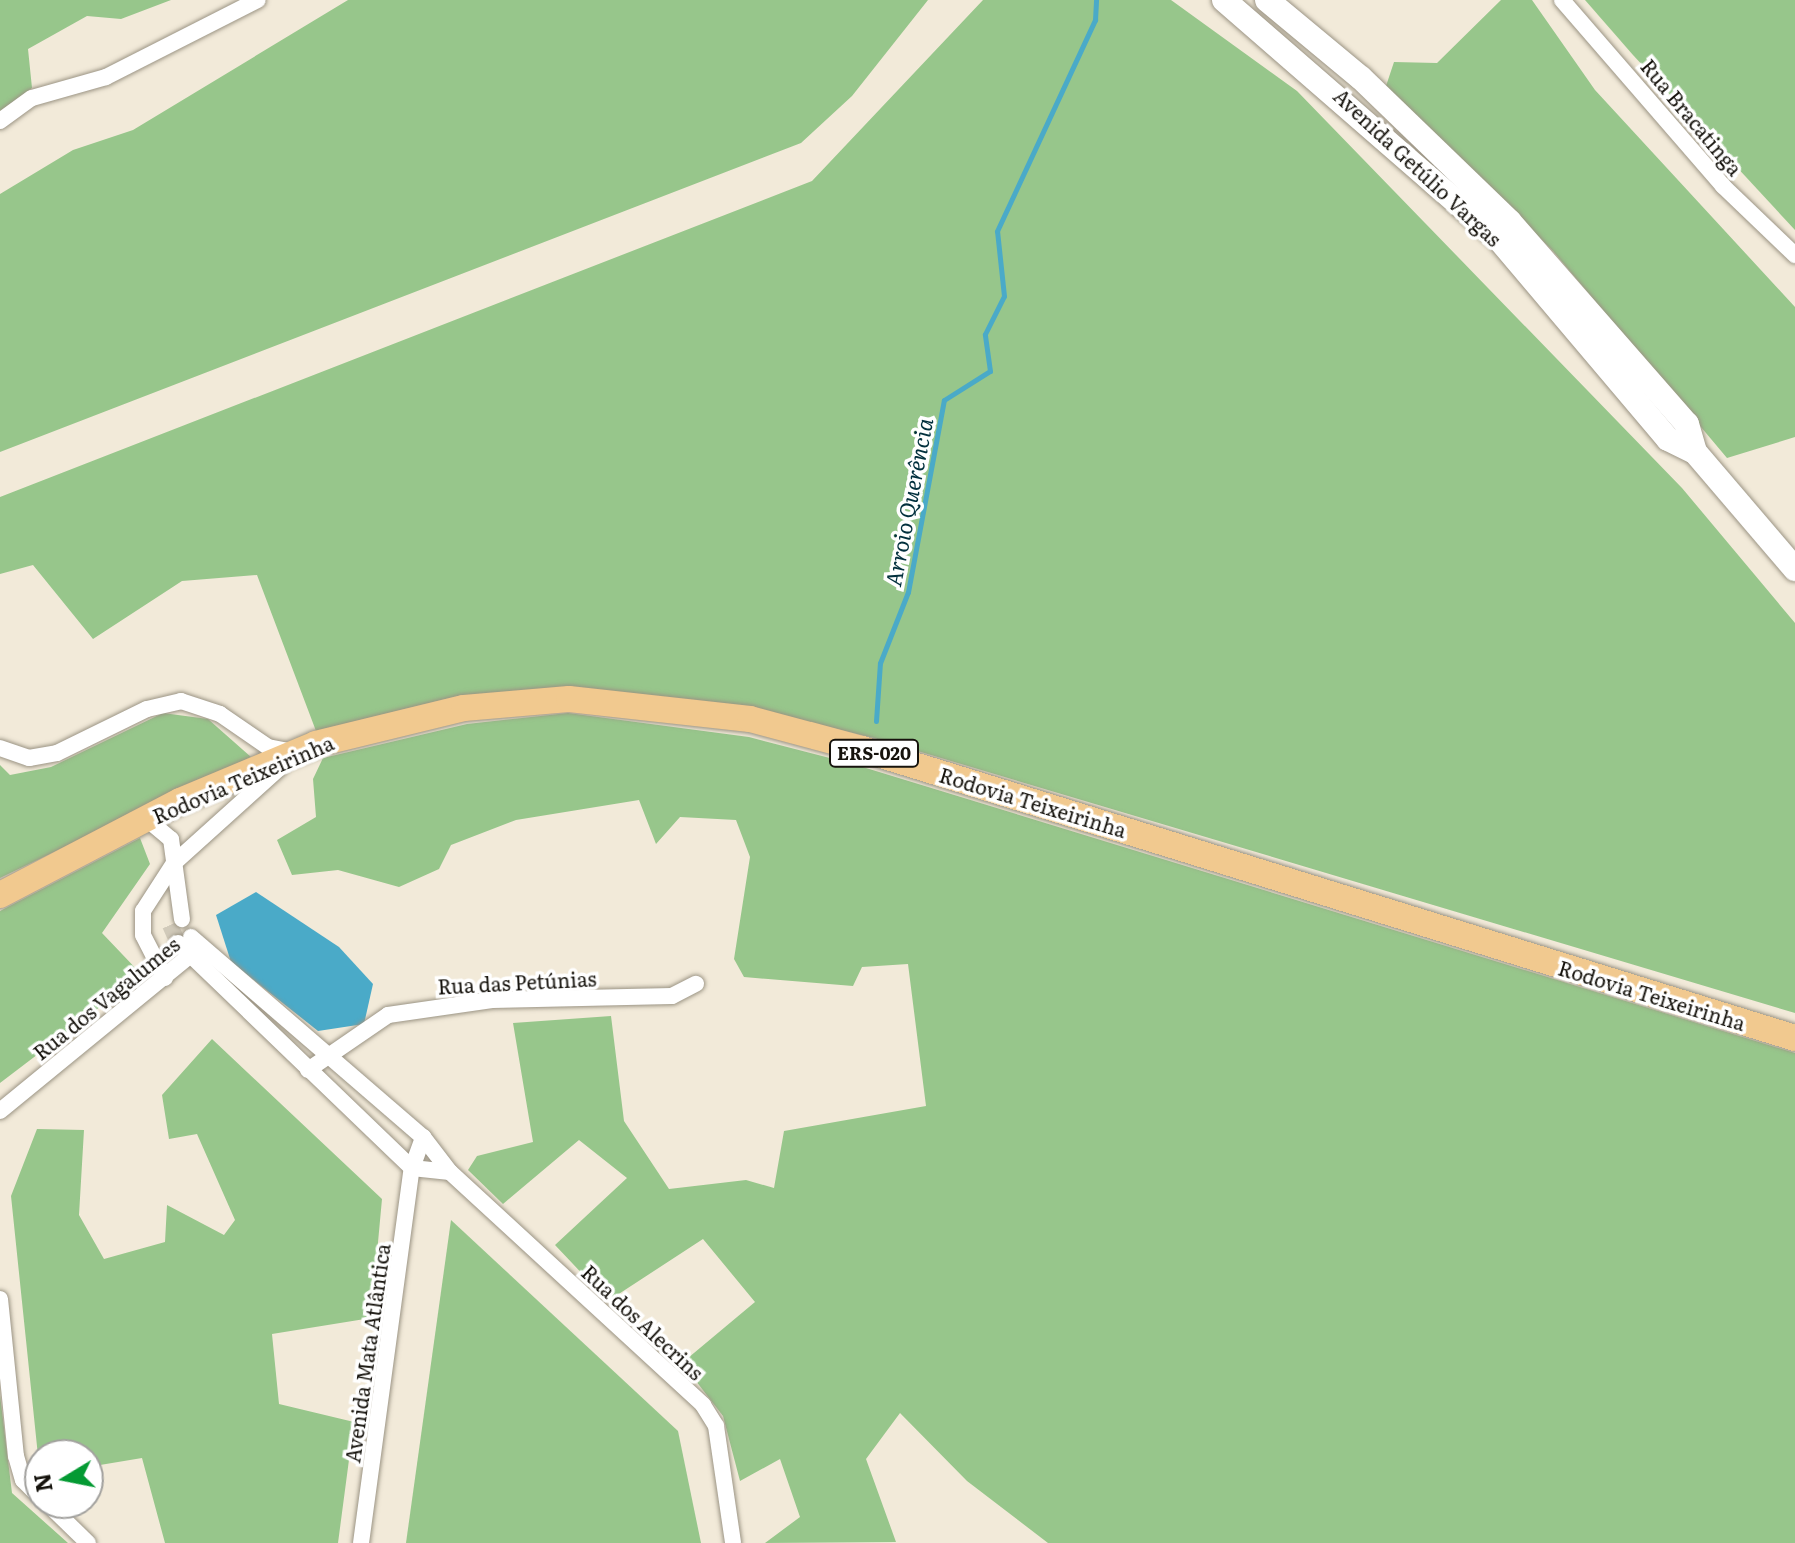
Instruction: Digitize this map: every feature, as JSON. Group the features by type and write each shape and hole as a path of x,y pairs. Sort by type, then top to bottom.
{"main road":[{"name":"Avenida Getúlio Vargas","path":"1224,0 1427,169 1498,238 1668,439 1695,452 1795,569"},
{"name":"Avenida Getúlio Vargas","path":"1267,0 1361,78 1509,221 1687,424 1695,452"},
{"name":"Rodovia Teixeirinha","path":"0,895 148,820 295,752 387,723 569,699 750,719 1795,1038"},
{"path":"1751,1025 1795,1026"}],"street":[{"path":"0,121 32,98 106,77 258,0"},
{"name":"Rua Bracatinga","path":"1562,0 1723,186 1795,255"},
{"path":"0,748 29,758 57,753 163,703 220,714 268,747 295,752"},
{"path":"165,978 140,924 174,863 295,752"},
{"path":"148,820 171,839 178,899 176,922"},
{"name":"Rua dos Vagalumes","path":"0,1111 186,960 189,942 328,1052"},
{"path":"186,960 412,1168 450,1172"},
{"name":"Rua das Petúnias","path":"308,1070 328,1052 388,1015 492,1000 672,996 696,984"},
{"path":"328,1052 423,1137"},
{"name":"Avenida Mata Atlântica","path":"361,1543 412,1168 423,1137"},
{"name":"Rua dos Alecrins","path":"423,1137 450,1172 703,1405 716,1426 733,1543"},
{"path":"0,1299 16,1456 24,1481"},
{"path":"63,1519 88,1543"}],"green space":[{"path":"0,0 171,0 121,19 87,16 28,49 32,88 0,111"},
{"path":"348,0 928,0 852,96 801,143 0,452 0,194 73,150 133,130"},
{"path":"983,0 1171,0 1297,91 1682,488 1795,623 1795,1013 874,738 757,710 574,687 458,696 316,731 257,575 182,581 93,639 33,565 0,574 0,497 812,181"},
{"path":"1501,0 1532,0 1595,90 1795,307 1795,437 1727,458 1553,251 1386,86 1394,62 1437,63"},
{"path":"1585,0 1795,0 1795,230 1633,55"},
{"path":"163,713 208,719 251,757 0,878 0,765 10,775 51,767"},
{"path":"568,713 749,737 853,764 1795,1053 1795,1543 1048,1543 967,1481 900,1413 866,1459 896,1542 765,1543 800,1517 780,1459 740,1481 723,1416 682,1363 755,1302 703,1239 608,1301 555,1245 627,1178 579,1140 503,1204 468,1170 477,1156 533,1142 513,1023 611,1016 624,1121 669,1189 746,1180 774,1188 784,1131 926,1106 908,964 862,967 853,986 744,977 734,959 750,857 736,820 680,817 656,844 639,800 516,820 451,845 439,869 399,887 338,870 292,875 277,840 316,817 313,779 323,758 467,724"},
{"path":"140,838 150,864 102,933 142,975 0,1083 0,911"},
{"path":"212,1039 382,1199 371,1318 272,1334 279,1404 354,1422 338,1543 165,1543 142,1458 104,1464 104,1439 36,1439 11,1196 37,1129 84,1130 79,1215 104,1259 165,1242 167,1205 224,1235 235,1220 197,1134 169,1139 162,1095"},
{"path":"451,1220 678,1431 701,1543 406,1543"},
{"path":"0,1395 12,1493 24,1504 24,1519 41,1519 68,1543 0,1543"}],"water":[{"path":"256,892 339,947 373,984 364,1024 318,1031 231,962 216,915"}],"waterway":[{"name":"Arroio Querência","path":"876,721 880,663 908,592 944,400 990,371 985,334 1004,296 997,231 1095,20 1096,0"}],"tunnel":[{"path":"170,925 178,943"}]}
